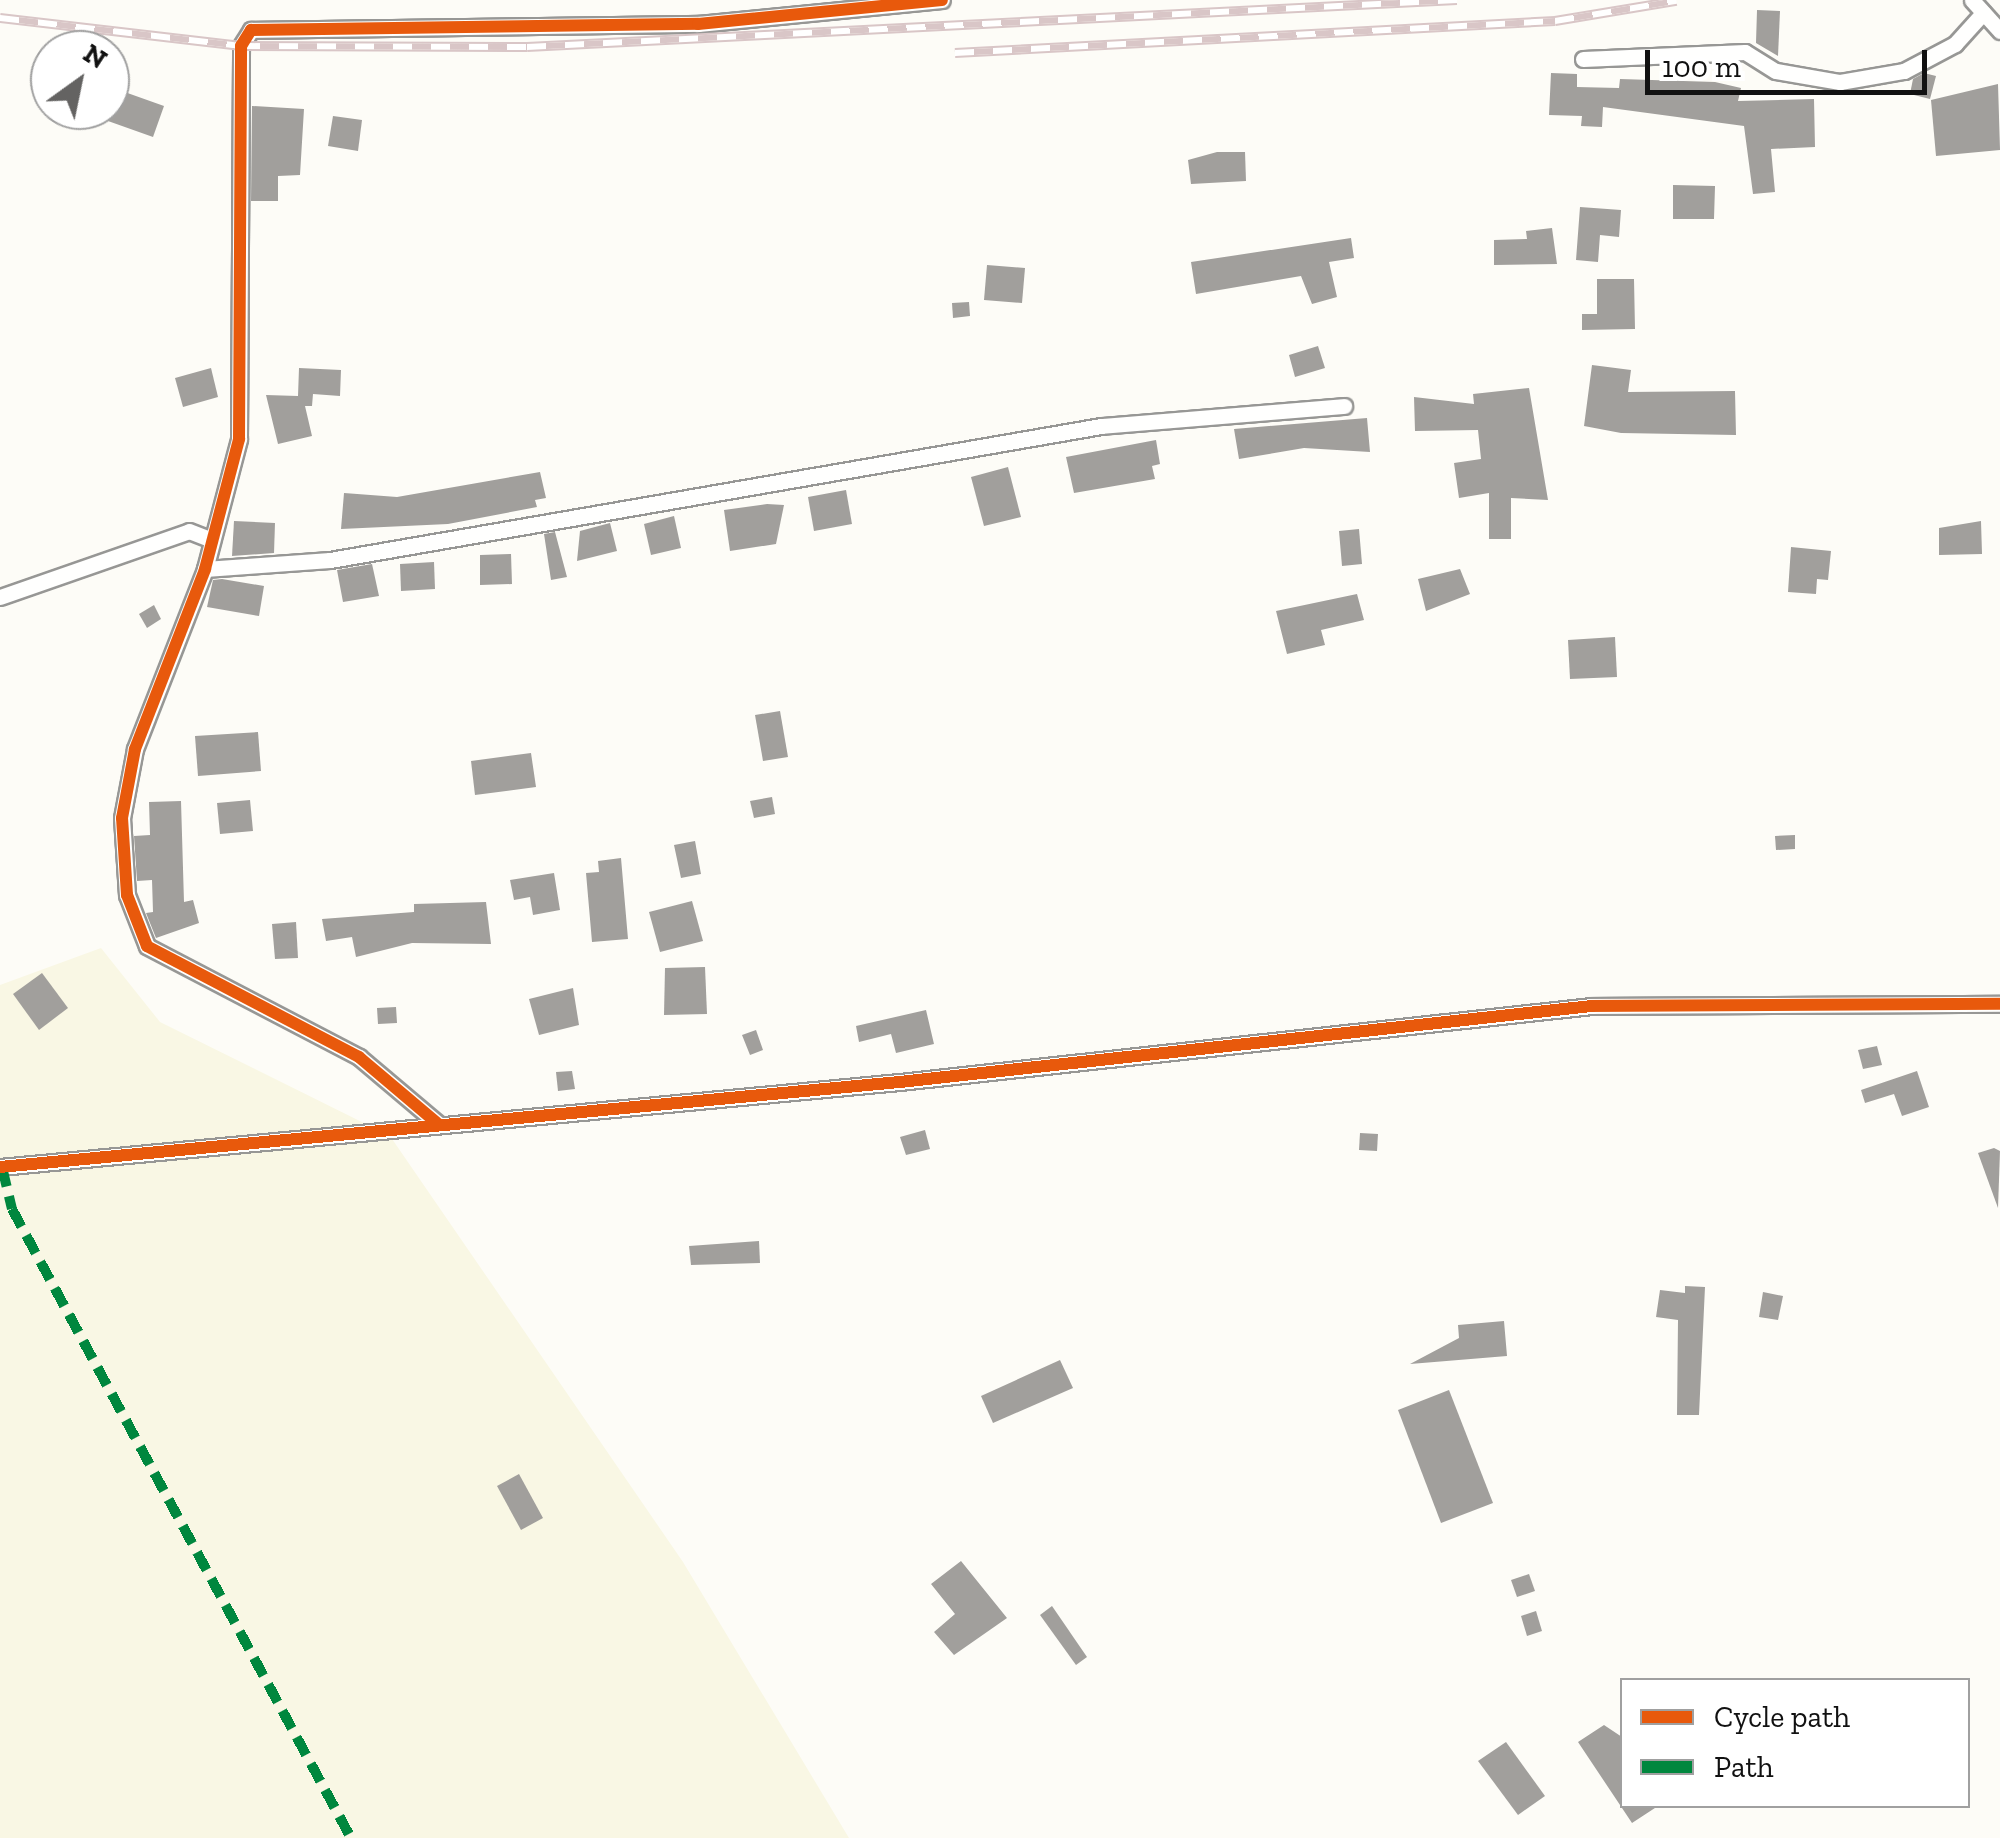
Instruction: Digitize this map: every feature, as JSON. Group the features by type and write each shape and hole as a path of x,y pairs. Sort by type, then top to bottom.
{"street":[{"path":"437,1123 359,1057 147,946 127,895 122,818 135,749 205,569 238,440 241,46 251,30 698,24 942,0"},
{"path":"1583,59 1746,52 1776,71 1840,82 1904,71 1955,44 1978,6 2000,31"},
{"path":"205,569 330,560 1102,426 1344,406"},
{"path":"0,596 189,531 210,539"},
{"path":"0,1167 909,1081 1592,1006 2000,1004"}],"shaded area":[{"path":"101,948 160,1022 390,1136 683,1562 849,1838 0,1838 0,985"}],"building":[{"path":"1757,10 1780,11 1778,56 1756,43"},
{"path":"1551,73 1577,74 1577,87 1619,88 1620,79 1715,82 1741,88 1738,101 1814,99 1815,147 1771,149 1775,192 1753,194 1744,126 1603,107 1602,127 1581,126 1582,116 1549,115"},
{"path":"1924,73 1936,76 1930,99 1910,94 1913,79"},
{"path":"1998,84 2000,150 1936,156 1931,100"},
{"path":"130,94 164,106 153,137 130,129"},
{"path":"252,106 304,109 300,175 278,176 278,201 251,201"},
{"path":"333,116 362,120 358,151 328,146"},
{"path":"1217,152 1245,152 1246,181 1191,184 1188,160"},
{"path":"1673,185 1715,186 1714,219 1673,219"},
{"path":"1580,207 1621,210 1619,237 1600,235 1598,262 1576,260"},
{"path":"1552,228 1557,264 1494,265 1494,240 1527,239 1526,231"},
{"path":"1351,238 1354,258 1329,262 1337,297 1312,304 1301,276 1196,294 1191,262"},
{"path":"987,265 1025,268 1022,303 984,300"},
{"path":"1597,279 1634,279 1635,329 1582,330 1582,314 1597,314"},
{"path":"969,302 970,316 953,318 952,303"},
{"path":"1318,346 1325,368 1295,377 1289,355"},
{"path":"1592,365 1631,370 1628,392 1735,391 1736,435 1621,433 1584,426"},
{"path":"211,368 218,397 183,407 175,378"},
{"path":"299,368 341,370 340,396 313,394 312,406 305,406 312,436 278,444 266,395 298,396"},
{"path":"1529,388 1548,500 1511,498 1511,539 1489,539 1489,493 1459,498 1454,463 1481,459 1478,430 1415,431 1414,397 1474,404 1473,394"},
{"path":"1367,418 1370,452 1304,448 1239,459 1234,429"},
{"path":"1156,440 1160,464 1152,466 1155,479 1074,493 1066,457"},
{"path":"1008,467 1021,517 984,526 971,477"},
{"path":"540,472 546,498 535,500 537,507 448,524 341,529 344,493 397,497"},
{"path":"846,490 852,524 814,531 808,497"},
{"path":"784,505 776,544 730,551 724,510"},
{"path":"674,516 681,548 651,555 644,524"},
{"path":"234,521 275,523 274,553 232,556"},
{"path":"1981,521 1982,554 1939,555 1939,528"},
{"path":"610,523 617,551 577,561 580,531"},
{"path":"1359,529 1362,564 1342,566 1339,531"},
{"path":"555,532 567,577 551,580 544,534"},
{"path":"1791,547 1831,551 1828,580 1817,579 1816,594 1788,592"},
{"path":"511,554 512,584 480,585 480,555"},
{"path":"434,562 435,589 401,591 400,564"},
{"path":"372,564 379,596 343,602 337,570"},
{"path":"1460,569 1470,594 1426,611 1418,579"},
{"path":"213,580 264,586 259,616 207,607"},
{"path":"1357,594 1364,620 1321,630 1325,645 1287,654 1276,611"},
{"path":"154,605 161,619 147,628 139,614"},
{"path":"1615,637 1617,677 1570,679 1568,640"},
{"path":"780,711 788,757 763,761 755,715"},
{"path":"258,732 261,771 198,776 195,736"},
{"path":"531,753 536,787 475,795 471,761"},
{"path":"772,797 775,814 754,818 750,801"},
{"path":"250,800 253,831 220,834 217,803"},
{"path":"181,801 184,902 193,900 199,923 156,938 146,913 153,912 152,880 137,881 134,836 150,835 149,802"},
{"path":"1795,835 1795,849 1776,850 1775,836"},
{"path":"695,841 701,874 681,878 674,845"},
{"path":"621,858 628,939 592,942 586,873 599,872 598,861"},
{"path":"554,873 560,910 533,915 530,897 514,900 510,880"},
{"path":"692,901 703,941 660,952 649,912"},
{"path":"486,902 491,944 412,943 356,957 352,937 326,941 322,919 414,912 414,904"},
{"path":"296,922 298,958 275,959 272,924"},
{"path":"705,967 707,1014 664,1015 665,968"},
{"path":"42,973 68,1008 39,1030 13,994"},
{"path":"573,988 579,1025 539,1035 529,999"},
{"path":"396,1007 397,1023 378,1024 377,1008"},
{"path":"926,1010 934,1044 896,1053 891,1034 859,1042 856,1026"},
{"path":"756,1030 763,1050 750,1055 742,1035"},
{"path":"1877,1046 1882,1065 1863,1069 1858,1050"},
{"path":"572,1071 575,1089 558,1091 556,1072"},
{"path":"1917,1071 1929,1107 1902,1116 1894,1094 1865,1103 1861,1090"},
{"path":"925,1130 930,1149 906,1155 900,1137"},
{"path":"1360,1133 1378,1134 1377,1151 1359,1150"},
{"path":"1994,1148 2000,1151 1998,1208 1978,1153"},
{"path":"759,1241 760,1263 691,1265 689,1246"},
{"path":"1685,1286 1705,1287 1699,1415 1677,1415 1678,1320 1656,1317 1660,1290 1685,1293"},
{"path":"1763,1292 1783,1296 1778,1320 1759,1317"},
{"path":"1504,1321 1507,1356 1410,1364 1459,1338 1458,1325"},
{"path":"1060,1360 1073,1388 993,1423 981,1396"},
{"path":"1449,1390 1493,1503 1441,1523 1398,1410"},
{"path":"519,1474 543,1518 521,1530 497,1486"},
{"path":"961,1561 1007,1618 954,1655 934,1632 955,1614 931,1584"},
{"path":"1529,1574 1535,1591 1517,1597 1511,1580"},
{"path":"1052,1606 1087,1657 1076,1665 1040,1615"},
{"path":"1536,1611 1542,1631 1527,1636 1521,1616"},
{"path":"1604,1725 1620,1736 1620,1805 1578,1742"},
{"path":"1506,1742 1545,1796 1518,1815 1478,1761"},
{"path":"1622,1808 1655,1808 1632,1823"}],"railway":[{"path":"0,18 241,46 527,47 1457,0"},
{"path":"955,53 1555,21 1676,1"}],"marked path":[{"path":"2,1167 12,1209 351,1838"}],"cycle path":[{"path":"437,1123 359,1057 147,946 127,895 122,818 135,749 205,569 239,439 241,46 251,30 698,24 942,0"},
{"path":"0,1167 909,1081 1592,1006 2000,1004"}]}
